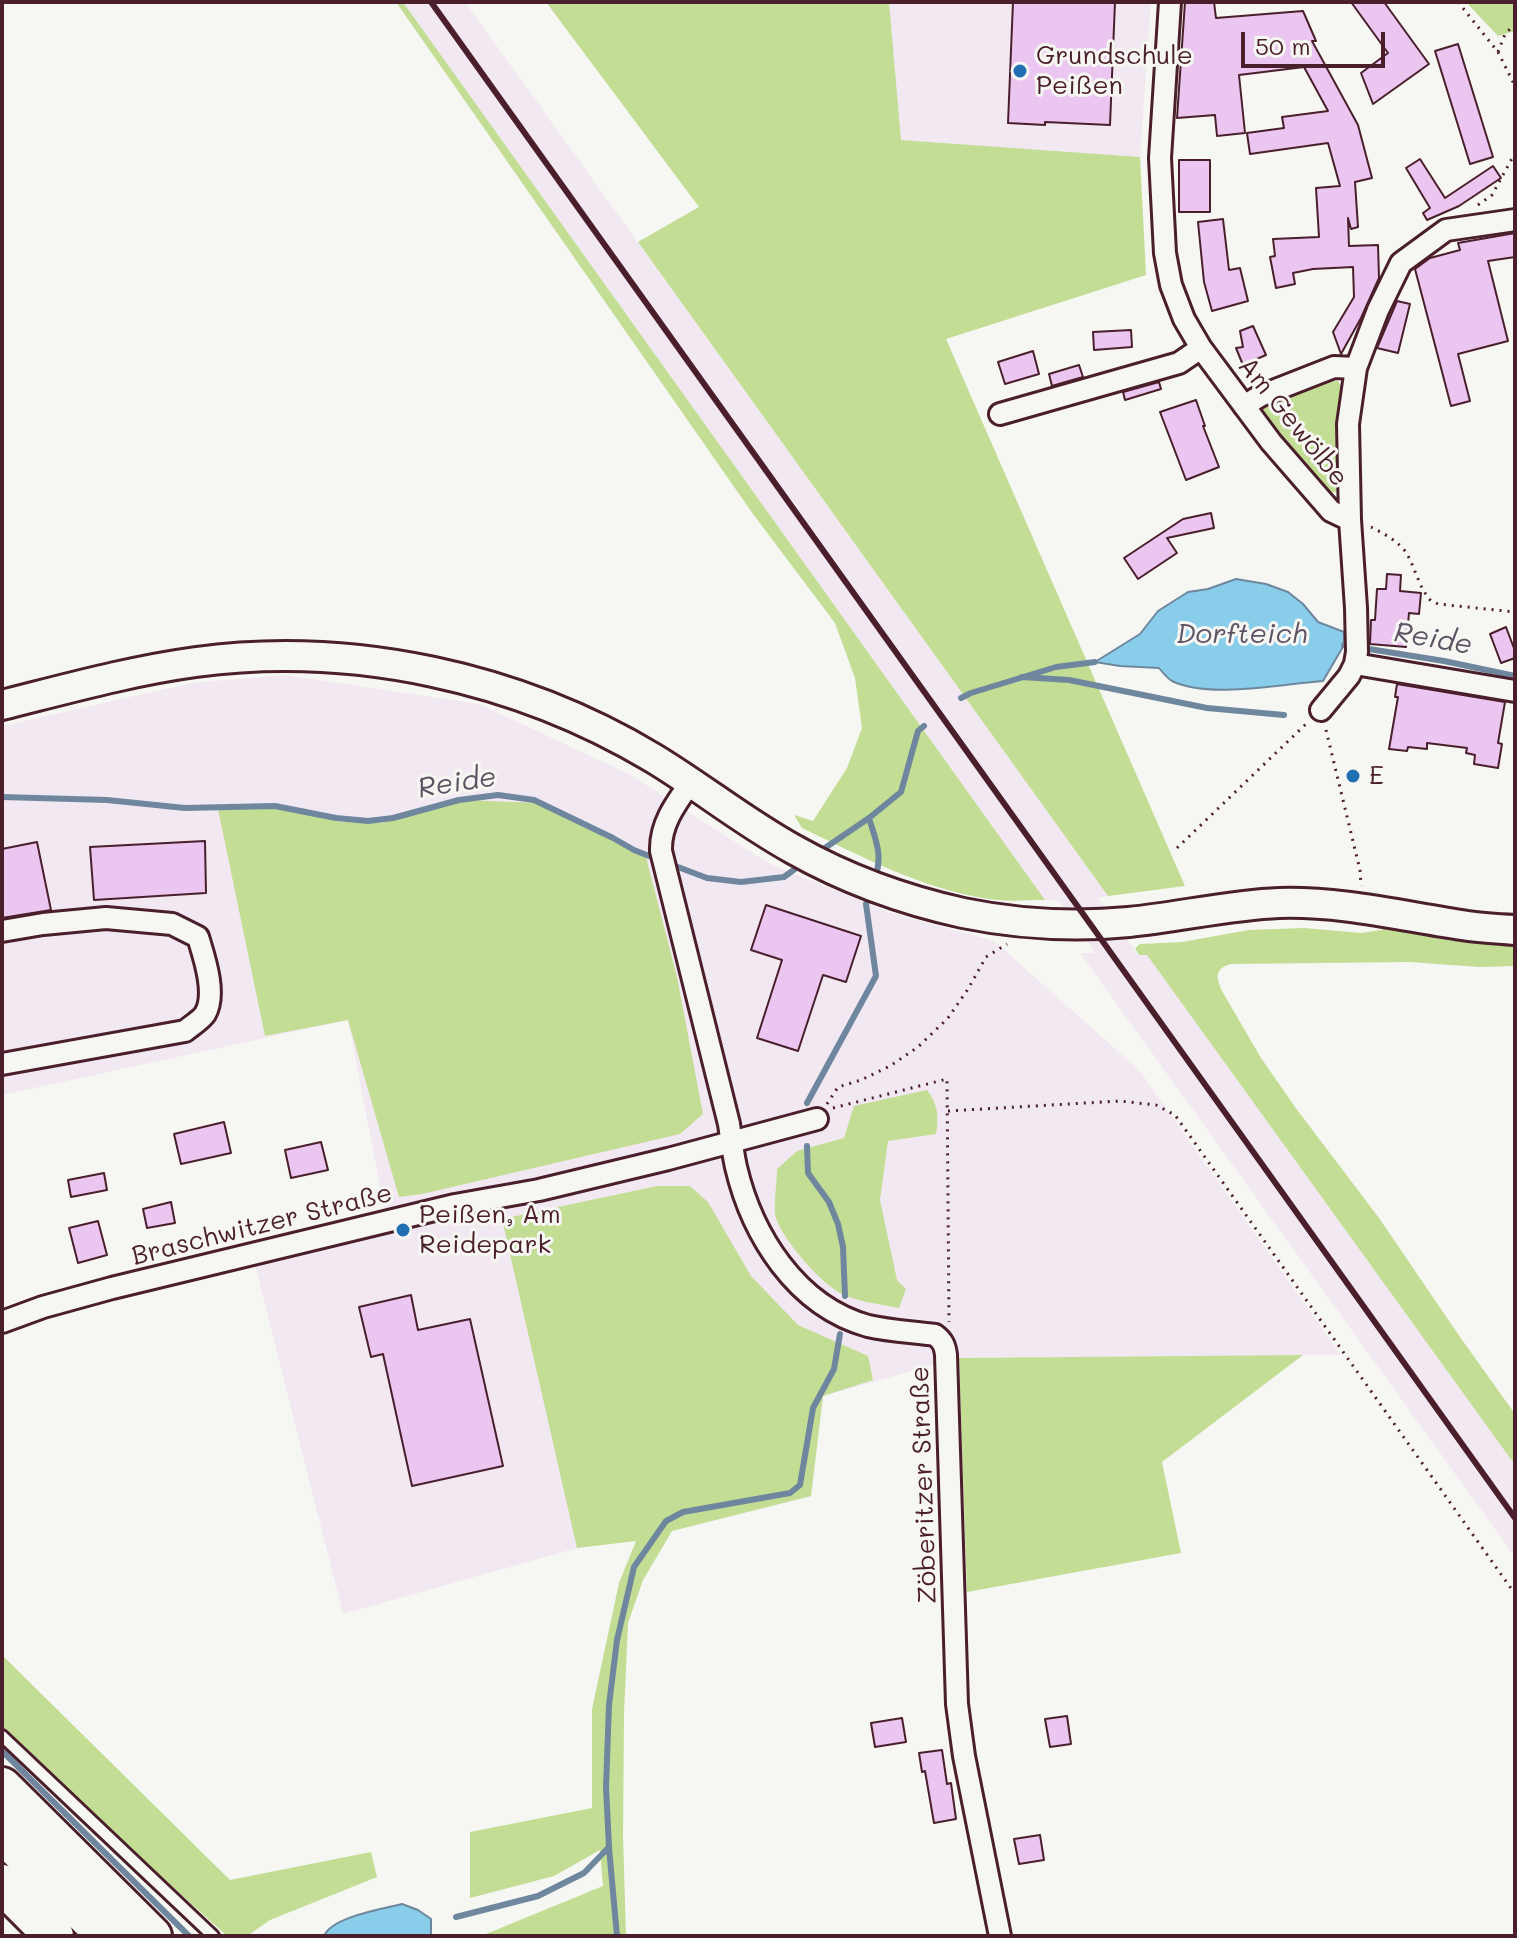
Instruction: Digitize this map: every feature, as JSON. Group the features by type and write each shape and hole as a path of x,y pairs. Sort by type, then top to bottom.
{"highway":[{"path":"2,1787 152,1936"},
{"path":"2,1833 107,1936"},
{"path":"2,1884 42,1936"},
{"path":"2,1884 54,1936"}],"main road":[{"path":"2,705 128,674 242,657 288,656 387,664 466,680 588,723 691,782 818,863 880,889 964,913 1058,924 1130,922 1282,903 1360,908 1468,926 1515,930"}],"street":[{"name":"Am Gewölbe","path":"1170,2 1160,158 1165,253 1171,285 1184,319 1201,348 1271,442 1331,511 1350,520 1357,652"},
{"path":"1350,520 1348,424 1356,368 1378,310 1401,263 1446,230 1515,220"},
{"name":"Am Gewölbe","path":"1000,414 1179,363 1201,348"},
{"path":"1244,406 1260,396 1334,367 1356,368"},
{"path":"1321,710 1349,676 1357,652 1515,691"},
{"name":"Zöberitzer Straße","path":"691,782 670,814 663,831 661,851 741,1183 759,1232 780,1263 809,1294 828,1308 866,1325 935,1335 942,1340 946,1355 957,1704 964,1756 1000,1936"},
{"path":"2,931 106,918 172,924 198,937 210,993 205,1014 185,1031 2,1064"},
{"name":"Braschwitzer Straße","path":"2,1322 112,1288 455,1205 539,1190 817,1119"}],"lane":[{"path":"2,1736 213,1936"}],"path":[{"path":"1458,2 1498,52 1515,86"},
{"path":"1498,52 1505,34 1515,24"},
{"path":"1446,230 1492,195 1515,153"},
{"path":"1350,520 1383,533 1407,553 1431,601 1515,612"},
{"path":"1177,848 1321,710"},
{"path":"1321,710 1360,870 1360,908"},
{"path":"817,1119 838,1087 890,1066 918,1047 948,1018 986,957 1002,945 1011,943"},
{"path":"817,1119 832,1108 947,1079 949,1324 942,1340"},
{"path":"948,1111 1120,1101 1156,1105 1175,1115 1515,1594"}],"shaded area":[{"path":"403,2 465,2 1108,896 1098,898 1138,955 1147,955 1515,1465 1515,1557 1080,953 1095,953 1059,901 1045,900"},
{"name":"Grundschule Peißen","path":"889,2 1151,2 1140,157 900,140"},
{"path":"284,675 479,704 629,774 768,863 891,913 994,941 1139,1070 1341,1355 959,1358 823,1396 811,1496 636,1540 577,1548 343,1614 251,1249 385,1212 348,1020 2,1095 2,726 192,683"}],"green space":[{"path":"396,2 403,2 1045,900 996,900 940,888 870,861 802,828 794,815 813,821 847,768 862,728 855,678 835,623 753,514"},
{"path":"546,2 889,2 901,140 1140,157 1146,275 946,339 1185,886 1108,896 638,242 699,207"},
{"path":"1466,2 1515,2 1515,31 1498,36"},
{"path":"1320,380 1338,381 1344,391 1338,415 1339,491 1330,493 1299,463 1256,408"},
{"path":"465,800 537,803 646,857 677,977 703,1114 680,1134 399,1197 348,1020 265,1036 218,809 279,807 341,822 381,823"},
{"path":"1405,926 1515,941 1515,966 1410,962 1230,964 1219,971 1218,978 1222,991 1261,1058 1379,1218 1515,1414 1515,1465 1147,955 1139,955 1135,948 1140,944 1182,942 1249,930 1304,928 1362,933"},
{"path":"927,1090 937,1111 936,1134 888,1141 880,1200 897,1280 906,1289 899,1308 861,1301 832,1288 794,1248 780,1227 775,1208 777,1169 797,1151 844,1138 854,1106"},
{"path":"657,1186 690,1186 708,1202 751,1276 798,1325 868,1356 873,1380 823,1396 811,1496 672,1531 643,1580 628,1623 623,1836 626,1936 481,1936 603,1886 600,1850 554,1876 470,1898 470,1832 592,1808 592,1709 619,1583 636,1541 577,1548 502,1219"},
{"path":"1303,1355 1162,1462 1181,1553 967,1592 959,1358"},
{"path":"2,1655 230,1880 371,1852 377,1877 270,1920 247,1936 227,1936 86,1809 2,1725"}],"water":[{"name":"Dorfteich","path":"1236,579 1266,584 1288,592 1318,622 1344,632 1344,645 1323,681 1246,689 1205,689 1172,681 1159,668 1095,662 1140,634 1158,611 1188,592"},
{"path":"402,1904 431,1919 431,1936 324,1936 329,1929 347,1919"}],"building":[{"path":"1013,2 1115,2 1110,125 1008,123"},
{"path":"1185,2 1214,2 1216,18 1303,11 1316,41 1312,41 1358,125 1372,178 1355,182 1358,227 1351,229 1348,218 1349,246 1378,245 1379,278 1341,354 1333,332 1354,297 1353,267 1293,273 1295,284 1276,288 1270,257 1275,256 1273,239 1319,237 1316,188 1340,186 1328,143 1250,154 1247,133 1284,128 1282,117 1328,111 1304,67 1239,75 1245,133 1217,136 1215,115 1177,118"},
{"path":"1351,2 1384,2 1429,64 1373,104 1361,73 1388,53"},
{"path":"1458,44 1493,157 1470,164 1435,51"},
{"path":"1420,159 1445,198 1493,166 1501,178 1459,206 1427,220 1423,213 1430,208 1406,168"},
{"path":"1179,160 1210,160 1210,212 1179,212"},
{"path":"1223,219 1229,270 1240,268 1248,301 1212,311 1204,282 1198,222"},
{"path":"1515,233 1515,257 1488,261 1508,341 1458,354 1470,401 1451,406 1415,269 1430,258 1460,250 1458,243"},
{"path":"1397,301 1410,304 1398,353 1377,348"},
{"path":"1253,326 1266,355 1243,365 1236,348 1243,347 1240,331"},
{"path":"1131,330 1132,347 1094,350 1093,332"},
{"path":"1033,351 1039,374 1005,384 998,362"},
{"path":"1079,365 1083,377 1052,386 1049,374"},
{"path":"1159,382 1161,389 1125,400 1123,392"},
{"path":"1196,400 1219,467 1186,480 1160,412"},
{"path":"1211,513 1214,528 1167,538 1177,553 1138,579 1124,558 1183,519"},
{"path":"1387,574 1401,575 1400,591 1421,593 1419,614 1409,613 1406,647 1370,644 1377,589 1386,589"},
{"path":"1506,627 1515,658 1501,663 1490,634"},
{"path":"1397,684 1505,702 1498,743 1502,744 1498,768 1474,764 1475,755 1466,753 1467,748 1427,743 1427,749 1389,749 1398,697 1395,697"},
{"path":"205,841 206,893 94,900 90,847"},
{"path":"37,842 51,910 2,918 2,849"},
{"path":"766,905 861,936 846,982 823,975 798,1051 757,1038 782,960 751,950"},
{"path":"224,1122 231,1153 181,1164 174,1134"},
{"path":"321,1142 328,1170 291,1178 285,1150"},
{"path":"104,1173 107,1190 71,1197 68,1180"},
{"path":"171,1202 175,1223 147,1228 143,1209"},
{"path":"98,1221 107,1255 78,1263 69,1228"},
{"path":"411,1295 418,1330 470,1319 503,1466 412,1486 383,1354 371,1357 359,1307"},
{"path":"1067,1716 1071,1744 1050,1747 1045,1719"},
{"path":"902,1718 906,1742 875,1747 871,1723"},
{"path":"942,1750 956,1819 934,1823 919,1753"},
{"path":"1040,1835 1044,1860 1019,1864 1014,1839"}],"waterway":[{"name":"Reide","path":"1344,645 1515,676"},
{"name":"Reide","path":"961,698 1056,667 1095,662"},
{"path":"1022,677 1069,680 1207,708 1284,715"},
{"name":"Reide","path":"819,852 901,792 918,731 924,726"},
{"name":"Reide","path":"2,797 107,800 185,808 275,806 368,821 393,818 459,800 498,795 534,800 659,860"},
{"path":"869,818 878,855 875,879"},
{"name":"Reide","path":"670,864 707,878 741,882 784,877 803,863"},
{"path":"807,1103 876,976 866,904 870,893"},
{"path":"807,1146 808,1173 829,1202 838,1224 843,1247 845,1296"},
{"path":"456,1917 538,1896 584,1873 609,1847 606,1787 609,1705 617,1640 634,1567 666,1521 683,1512 790,1493 800,1485 813,1408 834,1369 840,1334"},
{"path":"2,1751 189,1936"},
{"path":"609,1848 617,1936"}],"railway":[{"path":"431,2 1515,1518"}],"place":[{"name":"Grundschule Peißen","path":"1020,71"},
{"name":"E","path":"1353,776"},
{"name":"Peißen, Am Reidepark","path":"403,1230"}]}
